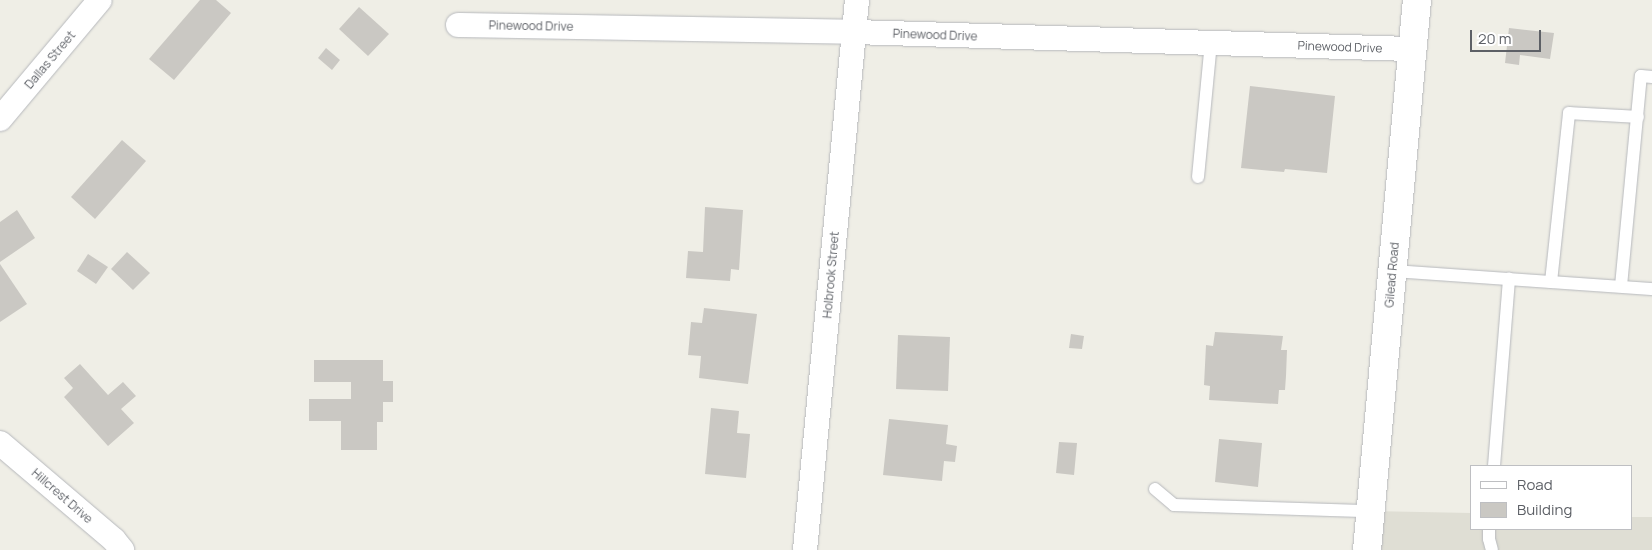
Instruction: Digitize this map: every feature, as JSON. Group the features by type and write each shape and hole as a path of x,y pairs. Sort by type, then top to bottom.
{"main road":[{"name":"Gilead Road","path":"1367,550 1417,0"}],"street":[{"name":"Dallas Street","path":"0,119 100,0"},
{"name":"Holbrook Street","path":"805,550 857,0"},
{"name":"Pinewood Drive","path":"458,25 854,32 1412,49"},
{"name":"Hillcrest Drive","path":"0,443 122,550"}],"lane":[{"path":"1198,177 1211,43"},
{"path":"1621,286 1641,76 1652,76"},
{"path":"1551,282 1569,113 1638,117"},
{"path":"1392,271 1652,289"},
{"path":"1494,465 1510,279"},
{"path":"1155,489 1174,505 1370,512"},
{"path":"1489,530 1488,538 1492,550"}],"shaded area":[{"path":"1370,511 1470,513 1470,530 1632,530 1632,517 1652,517 1652,550 1367,550"}],"building":[{"path":"200,0 216,0 231,13 174,80 149,59"},
{"path":"359,7 389,34 368,56 339,29"},
{"path":"1509,28 1554,33 1550,59 1520,55 1519,65 1505,63"},
{"path":"326,48 340,60 332,70 318,58"},
{"path":"1250,86 1335,96 1327,173 1285,169 1284,172 1241,168"},
{"path":"122,140 146,161 95,219 71,197"},
{"path":"705,207 743,210 739,270 731,269 730,281 686,278 688,251 703,252"},
{"path":"17,210 35,238 0,262 0,222"},
{"path":"127,252 150,273 133,290 111,269"},
{"path":"88,254 108,267 96,284 77,271"},
{"path":"0,264 27,304 0,322"},
{"path":"704,308 757,314 748,384 699,378 701,356 688,355 691,322 702,323"},
{"path":"1215,332 1283,336 1281,350 1287,350 1285,390 1279,390 1278,404 1209,400 1210,386 1204,385 1206,345 1213,346"},
{"path":"1071,334 1084,336 1082,349 1069,348"},
{"path":"898,335 950,337 948,391 896,389"},
{"path":"314,360 383,360 383,381 393,381 393,402 383,402 383,422 377,422 377,450 341,450 341,421 309,421 309,399 351,399 351,382 314,382"},
{"path":"80,364 108,395 123,382 136,396 121,409 134,423 108,446 64,397 73,388 64,378"},
{"path":"711,408 739,411 737,433 750,434 746,478 705,474"},
{"path":"889,419 948,425 946,444 957,446 955,462 944,461 942,481 883,475"},
{"path":"1219,439 1262,443 1258,487 1215,482"},
{"path":"1059,442 1077,443 1074,475 1056,473"}]}
